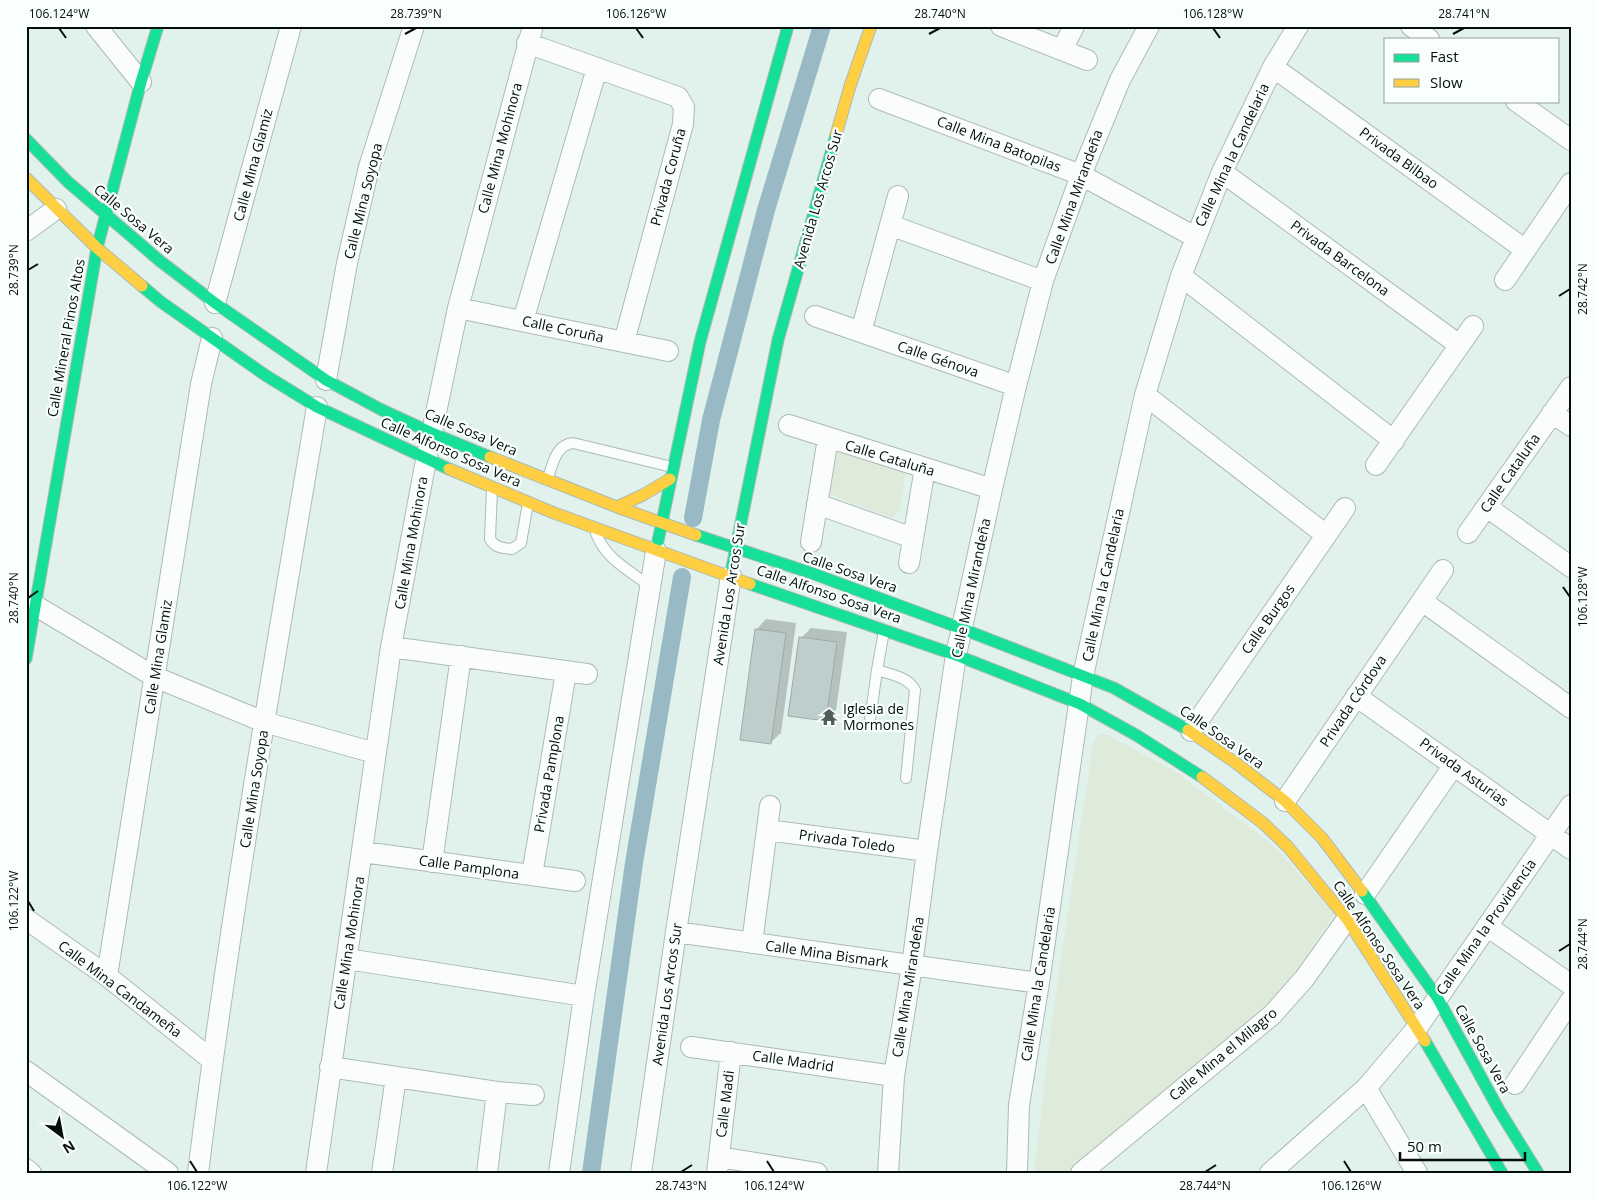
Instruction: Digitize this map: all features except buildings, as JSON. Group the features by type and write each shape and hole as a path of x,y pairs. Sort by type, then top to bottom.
{"main road":[{"name":"Calle Mineral Pinos Altos","path":"26,659 97,248 141,82 158,26"},
{"path":"656,551 660,523 700,342 788,26"},
{"name":"Avenida Los Arcos Sur","path":"730,576 778,340 850,86 870,26"},
{"name":"Calle Sosa Vera","path":"26,138 68,182 160,261 215,303 326,380 382,410 432,433 617,507 735,549 814,574 1084,676 1114,688 1191,732 1236,763 1285,801 1322,838 1365,894 1437,997 1499,1110 1538,1173"},
{"name":"Calle Alfonso Sosa Vera","path":"26,178 97,248 161,302 265,375 317,407 426,460 594,528 956,655 1080,704 1136,735 1214,785 1263,823 1288,848 1347,919 1417,1028 1502,1173"},
{"path":"617,507 643,495 670,479"}],"street":[{"path":"96,26 141,82"},
{"name":"Calle Mina Glamiz","path":"215,303 291,26"},
{"name":"Calle Mina Soyopa","path":"326,380 347,263 369,167 414,26"},
{"path":"1001,26 1087,60"},
{"path":"1062,50 1074,26"},
{"name":"Calle Mina Mirandeña","path":"888,1173 894,1076 912,966 960,628 1016,386 1043,281 1081,175 1120,80 1149,26"},
{"name":"Calle Mina la Candelaria","path":"1017,1173 1019,1106 1084,676 1145,395 1181,276 1195,237 1222,172 1273,67 1298,26"},
{"path":"1411,26 1427,38"},
{"name":"Privada Coruña","path":"530,35 597,68 678,97 684,108 683,124 624,342"},
{"name":"Calle Mina Mohinora","path":"316,1173 330,1067 363,852 375,753 426,460 458,308 530,35"},
{"name":"Privada Bilbao","path":"1273,67 1524,249"},
{"path":"523,321 597,68"},
{"name":"Calle Mina Batopilas","path":"879,99 1081,175 1195,237"},
{"path":"1517,102 1571,140"},
{"name":"Privada Barcelona","path":"1222,172 1458,344"},
{"path":"1505,280 1524,249 1571,183"},
{"path":"861,332 898,196"},
{"path":"26,231 56,209"},
{"path":"890,225 1043,281"},
{"path":"1181,276 1394,441"},
{"name":"Calle Coruña","path":"458,308 668,351"},
{"name":"Calle Génova","path":"815,316 1016,386"},
{"path":"1376,466 1458,344 1473,326"},
{"name":"Calle Mina Glamiz","path":"107,976 201,384 212,338"},
{"name":"Calle Cataluña","path":"1468,533 1571,387"},
{"path":"1145,395 1326,535"},
{"name":"Calle Mina Soyopa","path":"198,1173 212,1060 264,722 317,407"},
{"path":"1552,413 1571,426"},
{"name":"Calle Cataluña","path":"789,425 992,490"},
{"path":"811,542 828,438"},
{"path":"909,563 925,468"},
{"path":"817,504 913,538"},
{"path":"1487,507 1571,566"},
{"name":"Calle Burgos","path":"1191,732 1345,508"},
{"path":"559,1173 584,996 656,551"},
{"name":"Privada Córdova","path":"1285,801 1443,570"},
{"name":"Avenida Los Arcos Sur","path":"641,1173 730,576"},
{"path":"1422,601 1571,708"},
{"path":"36,606 156,676 264,722 375,753"},
{"path":"392,647 586,674"},
{"path":"432,862 461,656"},
{"name":"Privada Pamplona","path":"532,875 566,672"},
{"name":"Privada Asturias","path":"1356,696 1571,849"},
{"path":"1365,894 1454,765"},
{"name":"Calle Mina la Providencia","path":"1276,1171 1366,1088 1417,1028 1571,805"},
{"path":"752,943 770,806"},
{"name":"Privada Toledo","path":"767,830 927,852"},
{"name":"Calle Pamplona","path":"363,852 575,881"},
{"name":"Calle Mina Candameña","path":"26,919 107,976 212,1060"},
{"name":"Calle Mina el Milagro","path":"1081,1173 1272,1015 1304,979 1347,919"},
{"path":"1487,926 1571,985"},
{"name":"Calle Mina Bismark","path":"676,932 1039,983"},
{"path":"347,959 584,996"},
{"path":"1514,1084 1571,1000"},
{"name":"Calle Madrid","path":"691,1046 894,1076"},
{"name":"Calle Madi","path":"731,1052 718,1165 818,1173"},
{"path":"330,1067 497,1092 534,1095"},
{"path":"26,1070 168,1173"},
{"path":"382,1173 396,1077"},
{"path":"1366,1088 1418,1173"},
{"path":"487,1173 497,1092"},
{"path":"26,1169 31,1173"}],"lane":[{"path":"547,480 558,451 562,446 573,443 672,467"},
{"path":"492,488 490,539 498,547 512,549 521,543 528,502"},
{"path":"594,528 602,546 611,558 650,586"},
{"path":"870,720 885,630"},
{"path":"877,670 906,681 915,690 906,778"}],"green space":[{"path":"839,449 905,466 899,512 892,518 826,493"},
{"path":"1099,734 1106,734 1179,774 1275,847 1335,914 1286,985 1254,1019 1068,1173 1034,1173 1052,1020 1093,744"}],"waterway":[{"path":"693,518 711,420 766,210 822,26"},
{"path":"591,1173 634,863 682,577"}],"traffic: fast":[{"path":"26,659 97,248 141,82 158,26"},
{"path":"658,541 700,342 788,26"},
{"path":"732,567 778,340 836,135"},
{"path":"26,139 68,182 160,261 215,303 326,380 382,410 490,457"},
{"path":"142,286 161,302 265,375 317,407 449,469"},
{"path":"696,535 814,574 1114,688 1188,730"},
{"path":"750,584 956,655 1080,704 1136,735 1202,777"},
{"path":"1362,891 1437,997 1499,1110 1538,1173"},
{"path":"1425,1041 1502,1173"}],"traffic: slow":[{"path":"836,135 850,86 871,26"},
{"path":"26,178 97,248 142,286"},
{"path":"490,457 617,507 696,535"},
{"path":"449,469 554,513 750,584"},
{"path":"617,507 643,495 670,479"},
{"path":"1188,730 1236,763 1285,801 1322,838 1362,891"},
{"path":"1202,777 1263,823 1288,847 1347,919 1425,1041"}],"place":[{"name":"Iglesia de Mormones","path":"829,717"}]}
